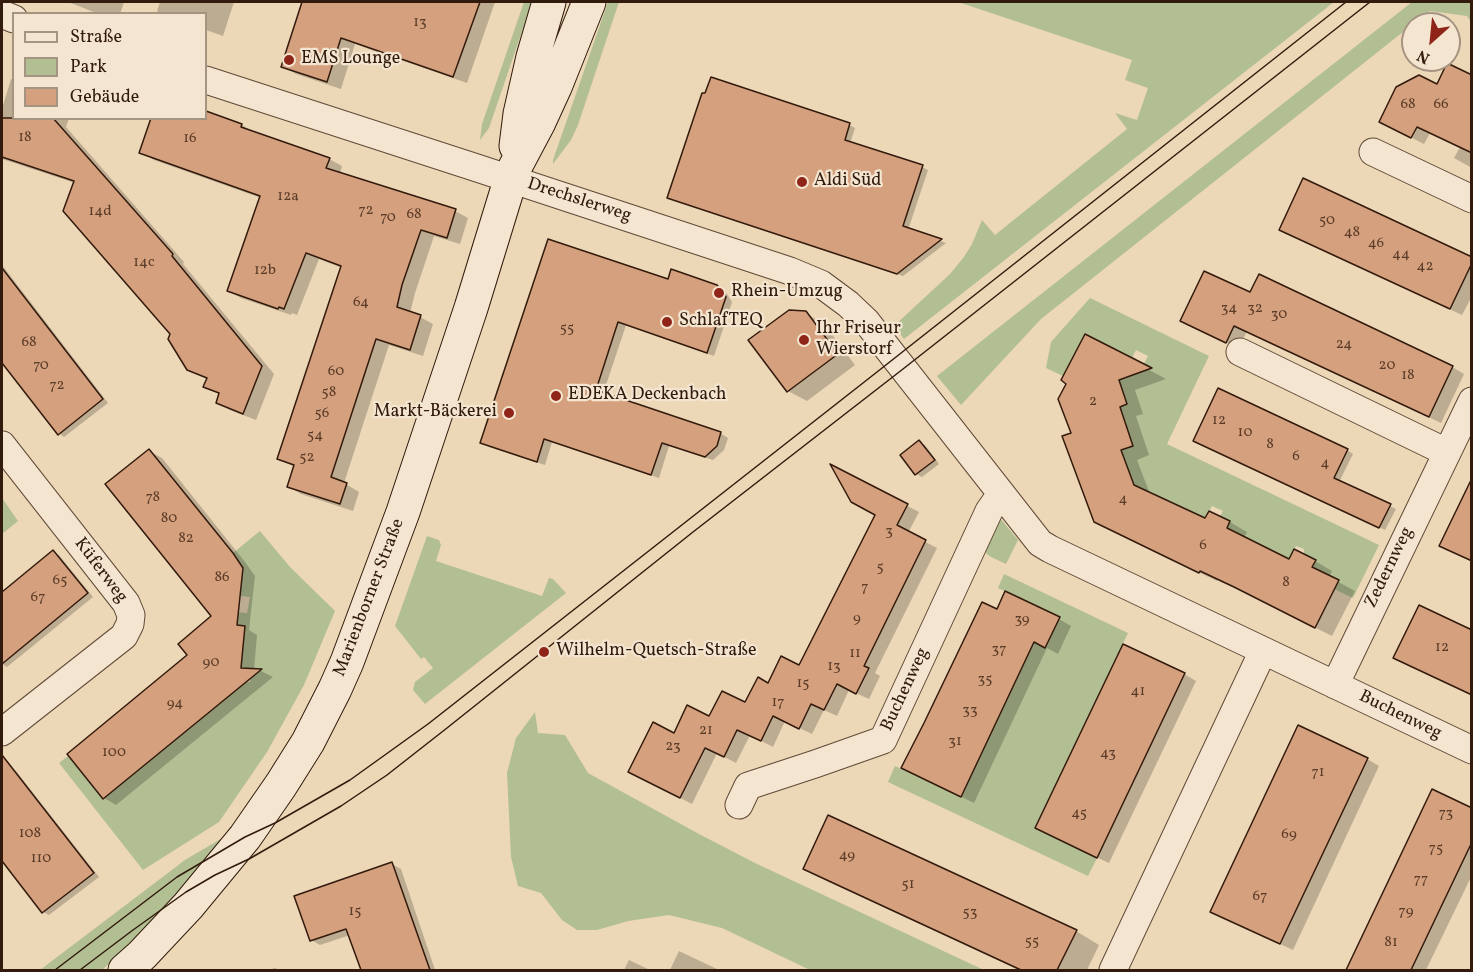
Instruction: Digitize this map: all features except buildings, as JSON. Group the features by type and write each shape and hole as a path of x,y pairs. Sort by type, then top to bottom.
{"street":[{"name":"Marienborner Straße","path":"124,970 142,955 188,906 246,837 308,742 335,690 403,512 471,308 512,175 520,114 549,2"},
{"name":"Marienborner Straße","path":"512,175 555,87 588,2"},
{"name":"Drechslerweg","path":"207,80 512,175 790,271 821,284 866,321 915,383"},
{"path":"1373,152 1472,199"},
{"path":"1240,352 1446,452"},
{"name":"Buchenweg","path":"915,383 1040,543 1472,750"},
{"name":"Zedernweg","path":"1335,685 1472,401"},
{"name":"Küferweg","path":"2,445 126,603 131,615 130,624 123,636 2,732"},
{"name":"Buchenweg","path":"739,806 748,786 883,740 989,511 1002,495"},
{"path":"1113,970 1263,651"}],"green space":[{"path":"524,2 532,2 489,128 480,140 482,124"},
{"path":"608,2 619,2 578,125 571,140 553,164 553,160"},
{"path":"958,2 1334,2 904,339 894,326 950,274 972,244 982,220 995,235 1127,129 1115,113 1137,120 1148,88 1125,80 1132,60"},
{"path":"1412,2 1471,2 1471,22 1467,16 1461,15 1461,12 1401,12 1401,34 1041,319 961,405 937,376"},
{"path":"1090,298 1209,356 1167,444 1379,545 1353,598 1334,589 1338,579 1312,567 1316,560 1304,554 1304,549 1296,546 1289,559 1227,528 1230,521 1220,516 1223,511 1212,506 1205,518 1148,492 1127,492 1121,450 1111,421 1123,416 1120,407 1127,404 1107,384 1139,373 1148,356 1136,350 1132,358 1085,334 1063,376 1046,368 1051,342"},
{"path":"2,498 18,521 2,534"},
{"path":"1000,518 1018,540 1006,564 991,557 984,548"},
{"path":"260,531 290,567 335,611 304,685 267,752 219,822 143,870 59,763 68,756 103,799 224,700 214,687 250,682 252,669 241,668 245,626 211,623 211,610 247,613 250,597 240,596 243,568 233,553"},
{"path":"427,536 439,540 441,545 436,561 542,596 549,578 553,579 566,593 425,704 413,690 415,682 433,668 424,657 421,659 395,626"},
{"path":"1004,574 1128,633 1035,828 1097,858 1088,876 888,782 895,766 961,797 1034,642 1044,648 1049,612 998,588"},
{"path":"535,712 538,733 565,735 588,773 755,863 984,970 810,970 722,928 669,915 628,921 597,930 577,930 562,920 541,893 518,886 511,857 507,773 516,738"},
{"path":"224,837 153,924 102,970 40,970 185,860"}],"tram line":[{"path":"55,970 177,877 350,780 428,724 1346,2"},
{"path":"80,970 186,892 341,806 387,775 693,532 1370,2"}],"place":[{"name":"EMS Lounge","path":"289,60"},
{"name":"Aldi Süd","path":"802,182"},
{"name":"Rhein-Umzug","path":"719,293"},
{"name":"SchlafTEQ","path":"667,322"},
{"name":"Ihr Friseur Wierstorf","path":"804,340"},
{"name":"EDEKA Deckenbach","path":"556,396"},
{"name":"Markt-Bäckerei","path":"509,413"},
{"name":"Wilhelm-Quetsch-Straße","path":"544,652"}]}
